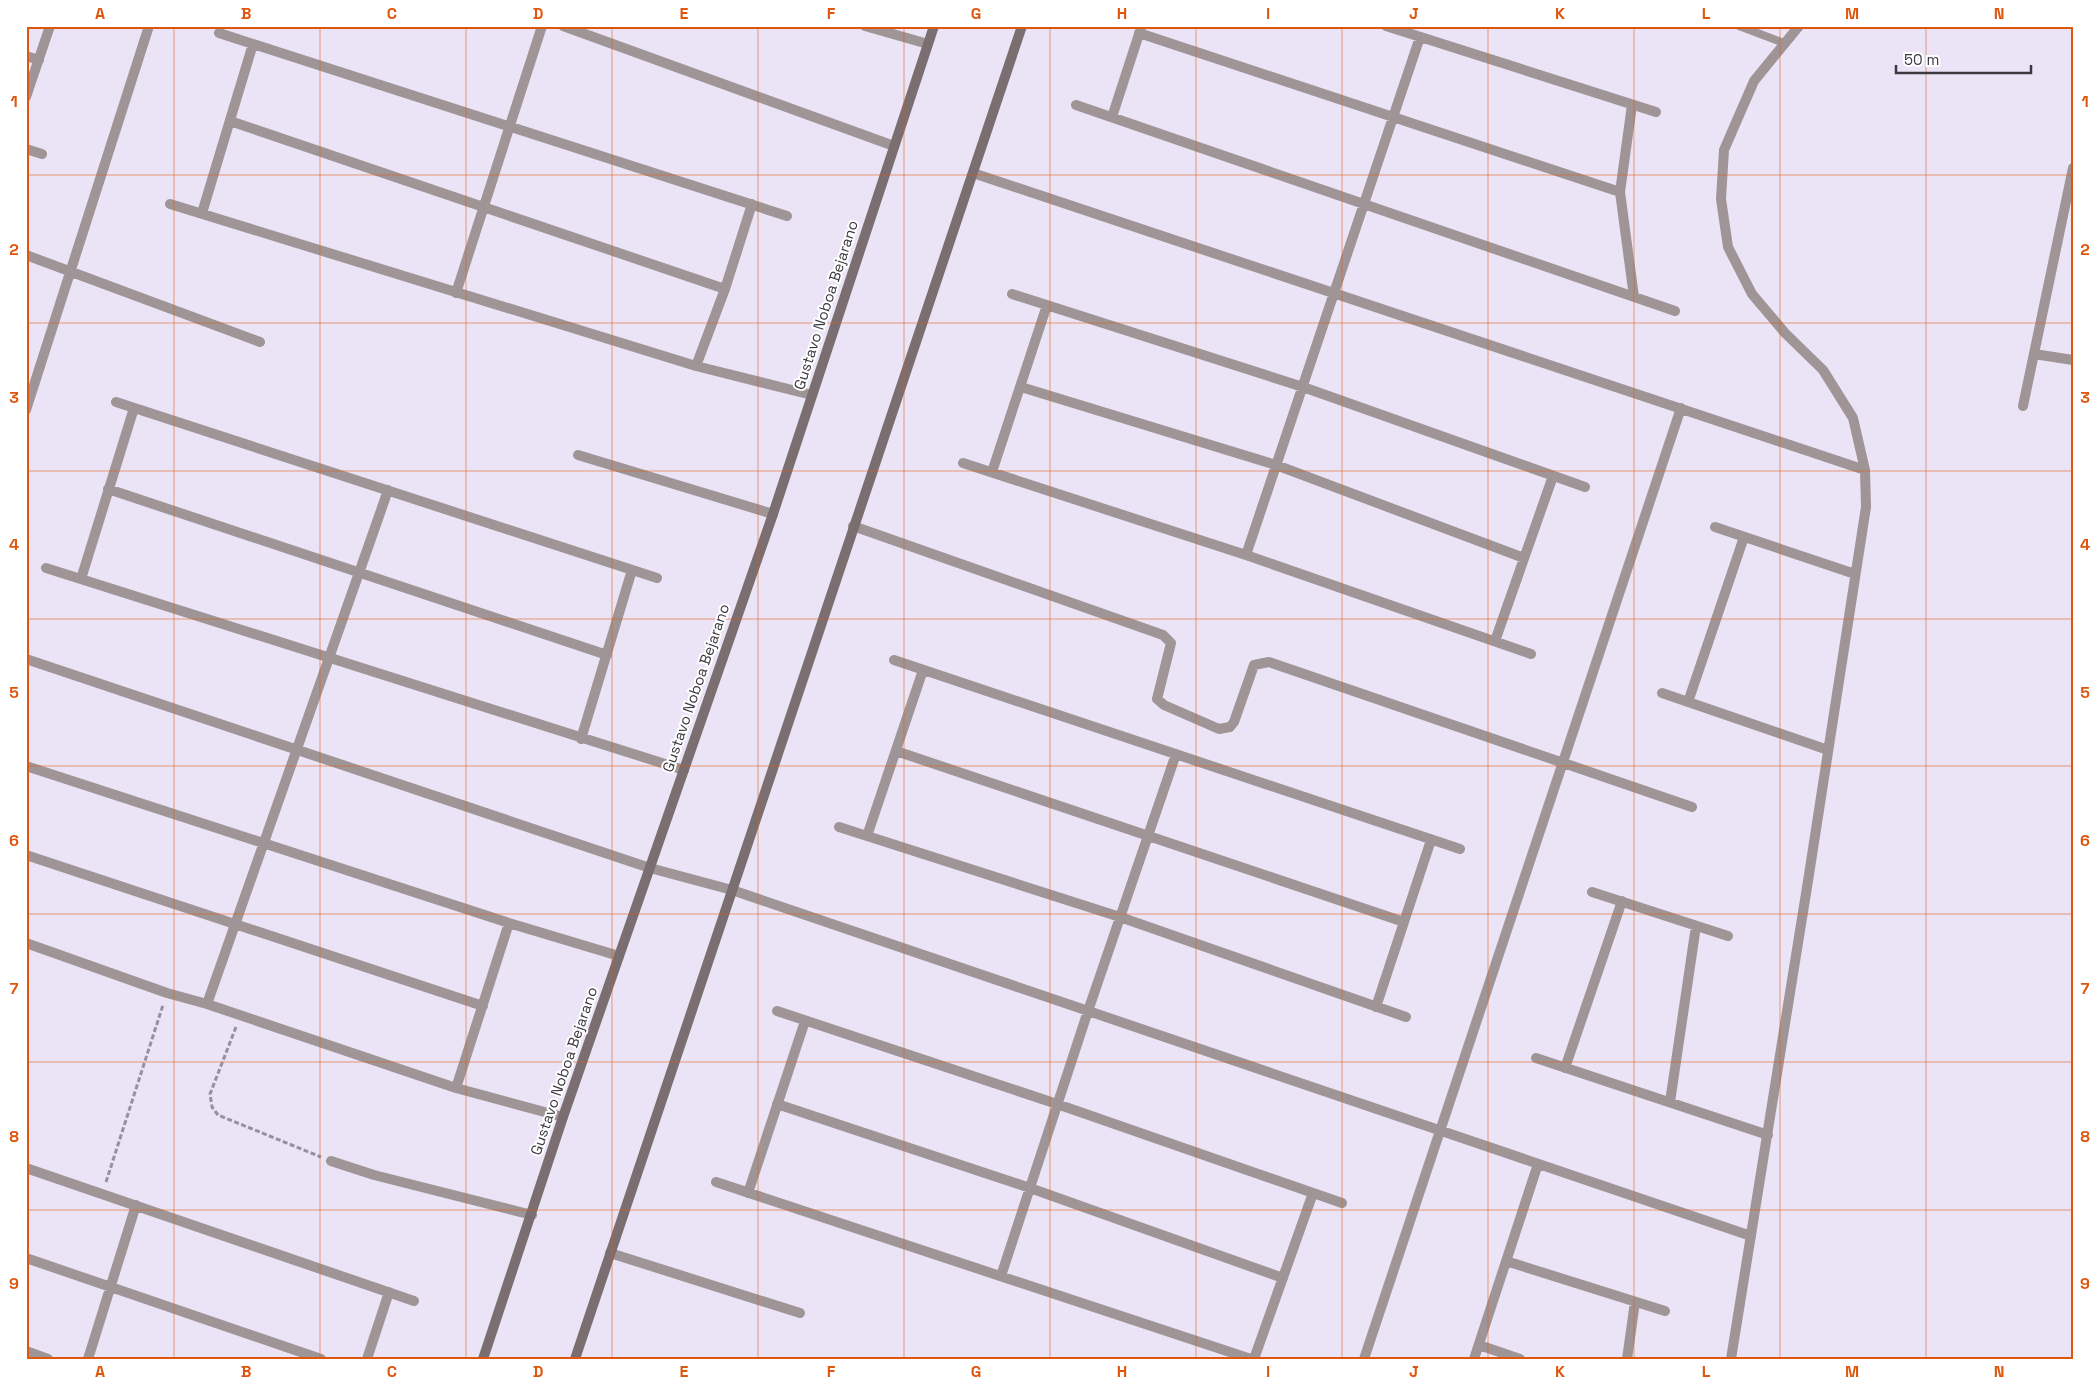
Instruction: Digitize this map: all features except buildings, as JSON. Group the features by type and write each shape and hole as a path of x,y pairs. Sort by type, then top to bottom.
{"street":[{"path":"26,97 50,26"},
{"path":"26,410 149,26"},
{"path":"456,294 542,26"},
{"path":"563,26 894,146"},
{"path":"865,26 928,44"},
{"name":"Gustavo Noboa Bejarano","path":"483,1359 563,1117 773,514 934,26"},
{"path":"575,1359 1022,26"},
{"path":"1386,26 1656,112"},
{"path":"1731,1359 1866,507 1865,470 1853,418 1823,370 1785,333 1752,294 1728,247 1721,199 1724,150 1754,81 1799,26"},
{"path":"1112,117 1140,29 1394,117 1620,192"},
{"path":"219,33 787,216"},
{"path":"1246,555 1420,37"},
{"path":"202,213 253,44"},
{"path":"26,56 39,60"},
{"path":"1076,105 1675,310"},
{"path":"1632,105 1620,192 1634,296"},
{"path":"230,121 725,289"},
{"path":"26,149 42,154"},
{"path":"2023,406 2072,181 2073,168"},
{"path":"973,173 1865,470"},
{"path":"170,204 456,294 696,366 812,395"},
{"path":"696,366 725,289 752,204"},
{"path":"26,255 71,270 260,342"},
{"path":"1012,294 1303,387 1585,487"},
{"path":"992,472 1047,305"},
{"path":"2034,354 2073,360"},
{"path":"1020,387 1276,465 1524,558"},
{"path":"116,402 657,578"},
{"path":"81,579 134,408"},
{"path":"1364,1359 1681,408"},
{"path":"578,455 773,514"},
{"path":"963,463 1246,555 1531,654"},
{"path":"1495,641 1553,476"},
{"path":"108,490 607,655"},
{"path":"207,1004 388,490"},
{"path":"853,526 1163,635 1170,643 1157,699 1219,729 1230,727 1234,722 1254,665 1269,662 1692,807"},
{"path":"1715,527 1856,574"},
{"path":"1688,702 1744,537"},
{"path":"46,568 581,739 684,770"},
{"path":"581,739 632,570"},
{"path":"26,659 650,868 732,890 1751,1236"},
{"path":"894,660 1460,850"},
{"path":"867,836 923,670"},
{"path":"1662,693 1828,750"},
{"path":"896,751 1404,922"},
{"path":"1000,1276 1176,754"},
{"path":"26,766 509,923 619,956"},
{"path":"839,828 1120,917 1406,1017"},
{"path":"1376,1007 1431,840"},
{"path":"26,854 483,1006"},
{"path":"1592,892 1728,936"},
{"path":"1564,1068 1622,901"},
{"path":"456,1088 509,923"},
{"path":"1670,1102 1696,926"},
{"path":"26,943 456,1088 563,1117"},
{"path":"777,1011 1057,1104 1342,1203"},
{"path":"748,1193 805,1020"},
{"path":"1536,1058 1768,1135"},
{"path":"777,1104 1030,1188 1283,1278"},
{"path":"330,1161 374,1175 532,1214"},
{"path":"1474,1359 1538,1164"},
{"path":"26,1168 414,1301"},
{"path":"716,1182 1253,1359 1313,1193"},
{"path":"88,1359 136,1205"},
{"path":"610,1253 800,1313"},
{"path":"26,1258 321,1359"},
{"path":"1506,1261 1665,1311"},
{"path":"367,1359 389,1292"},
{"path":"1628,1359 1635,1302"},
{"path":"1479,1345 1520,1359"},
{"path":"26,1351 48,1359"}],"lane":[{"path":"1738,26 1784,44"}],"path":[{"path":"102,1194 167,992"},
{"path":"240,1016 210,1094 212,1106 218,1115 330,1161"}]}
